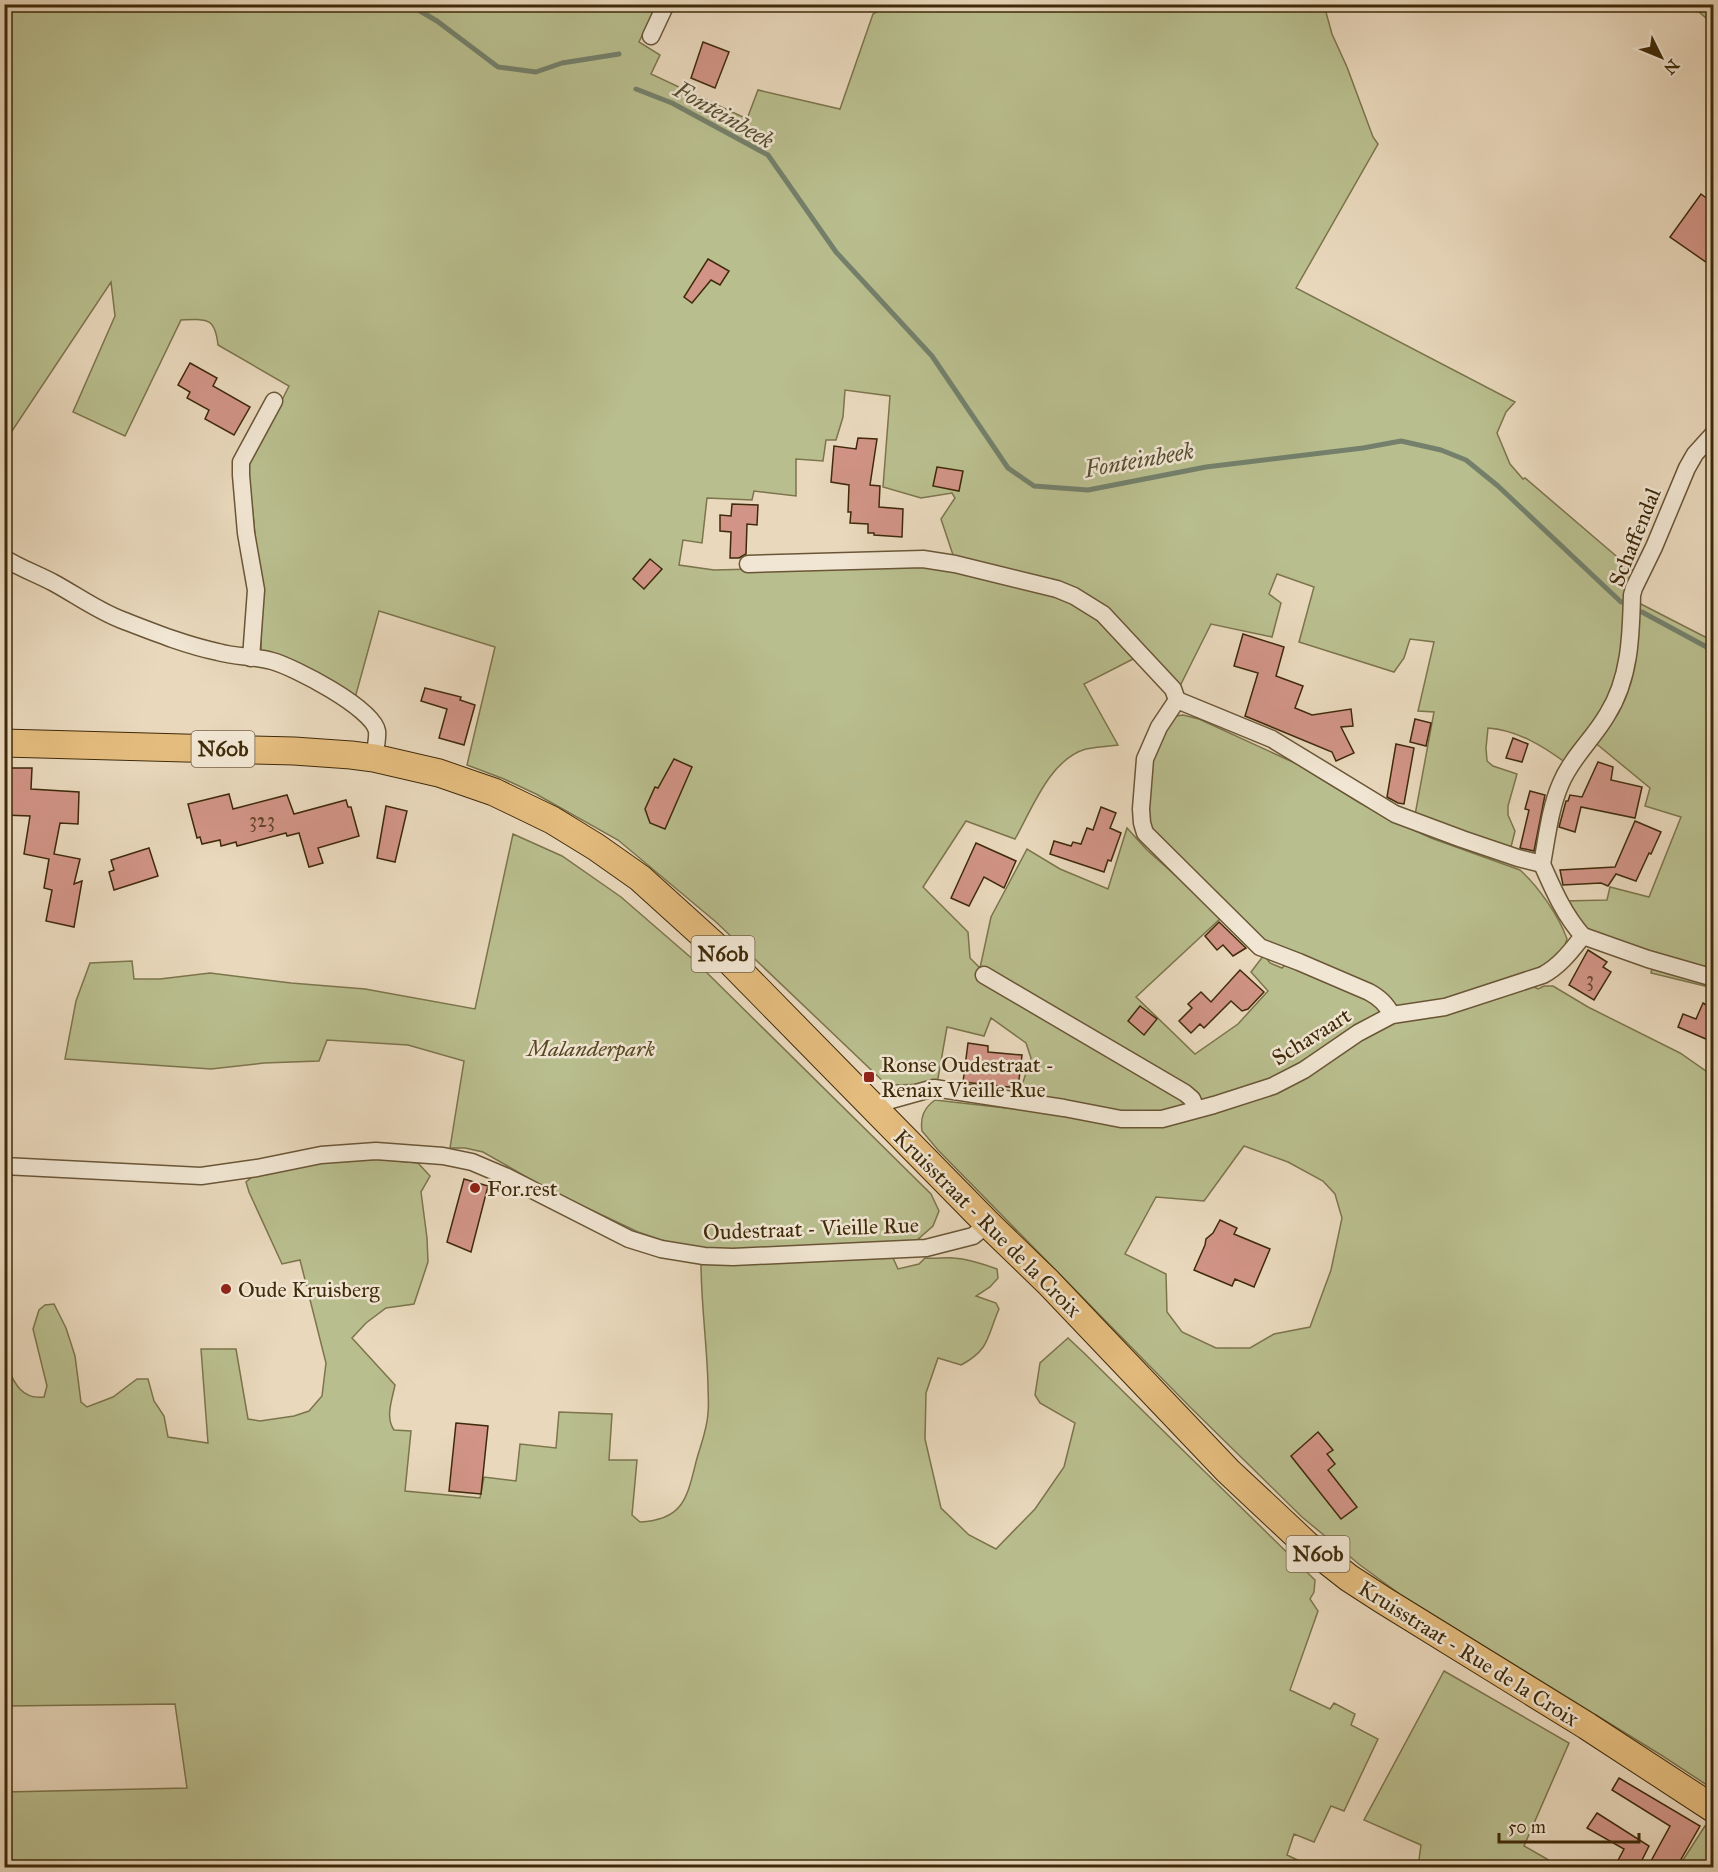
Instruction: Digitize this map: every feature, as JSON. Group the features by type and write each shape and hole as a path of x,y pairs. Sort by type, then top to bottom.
{"main road":[{"name":"Kruisstraat - Rue de la Croix","path":"4,743 294,751 374,758 439,773 494,792 552,820 612,858 640,879 714,945 1048,1282 1228,1471 1307,1545 1374,1595 1587,1726 1713,1809"}],"street":[{"path":"651,36 666,4"},
{"path":"251,658 256,590 246,533 241,462 274,401"},
{"name":"Schaffendal","path":"1542,864 1551,816 1560,785 1572,762 1614,704 1623,681 1634,588 1687,468 1695,454 1713,433"},
{"path":"4,558 118,619 219,653 271,660 309,677 365,713 377,730 374,758"},
{"path":"748,564 923,559 955,564 1057,589 1074,596 1089,604 1115,625 1173,689 1177,700 1272,739 1395,814 1462,839 1542,864 1556,895 1583,936 1648,959 1713,978"},
{"path":"1177,700 1159,727 1145,759 1141,809 1145,833 1260,947 1369,992 1379,998 1392,1015"},
{"name":"Schavaart","path":"876,1109 891,1100 934,1088 1121,1119 1162,1119 1273,1086 1304,1071 1358,1033 1392,1015 1445,1007 1543,975 1554,969 1583,936"},
{"path":"984,975 1185,1094 1192,1100 1196,1109"},
{"name":"Oudestraat - Vieille Rue","path":"4,1166 201,1176 321,1155 376,1151 443,1156 472,1162 505,1176 628,1239 661,1249 723,1257 926,1248 973,1236 988,1224"}],"green space":[{"path":"633,4 640,7 643,5 656,6 639,42 660,55 651,74 747,119 758,90 840,109 873,14 887,5 1324,5 1332,34 1373,137 1378,144 1296,288 1515,402 1506,412 1497,433 1510,464 1523,479 1525,478 1636,573 1617,682 1608,706 1566,763 1529,740 1499,729 1488,728 1487,761 1493,766 1517,774 1508,806 1508,815 1515,831 1510,851 1415,815 1434,712 1418,711 1434,642 1410,639 1404,658 1394,672 1299,642 1314,587 1277,574 1269,594 1281,603 1272,637 1211,624 1180,686 1100,606 954,558 941,519 955,498 952,493 921,498 883,487 890,396 845,390 843,417 836,440 826,440 823,461 796,459 796,496 754,491 752,500 707,498 702,543 683,540 679,565 714,570 879,566 941,567 1078,602 1137,657 1084,684 1118,745 1086,749 1062,763 1043,786 1015,839 966,821 923,887 968,932 970,958 980,968 991,917 1027,849 1060,869 1108,889 1127,828 1147,850 1222,917 1136,997 1195,1054 1238,1024 1268,991 1251,972 1264,955 1270,963 1282,968 1292,957 1271,947 1194,878 1145,820 1153,746 1176,716 1183,715 1199,719 1297,764 1360,803 1431,838 1520,870 1547,902 1567,939 1555,958 1519,979 1538,989 1553,986 1588,1007 1680,1053 1713,1076 1713,1789 1401,1595 1360,1565 1302,1517 1190,1407 938,1150 922,1131 922,1117 928,1106 935,1100 1014,1109 1031,1058 1026,1043 991,1018 984,1036 947,1027 937,1084 887,1085 716,922 618,840 536,794 467,765 495,647 379,611 355,698 261,653 262,601 248,467 289,386 218,345 215,329 208,322 181,320 125,436 73,412 115,316 111,282 12,431 5,423 5,5","holes":["1244,1146 1288,1162 1323,1181 1335,1194 1342,1218 1331,1270 1310,1327 1274,1334 1250,1348 1216,1348 1182,1332 1167,1312 1166,1274 1125,1254 1156,1197 1204,1201"]},
{"path":"1691,5 1713,5 1713,24"},
{"path":"1637,602 1713,641 1713,988 1651,973 1654,958 1587,931 1565,901 1607,900 1610,887 1649,897 1681,817 1645,806 1650,788 1593,741 1611,719"},
{"name":"Malanderpark","path":"513,834 562,856 621,897 696,962 931,1194 939,1211 933,1226 917,1240 889,1249 898,1269 919,1264 925,1258 947,1258 971,1261 997,1269 998,1278 990,1287 976,1296 996,1303 999,1309 983,1348 961,1365 938,1358 926,1393 925,1439 941,1508 969,1535 996,1549 1035,1509 1064,1467 1075,1423 1040,1403 1035,1395 1040,1363 1068,1338 1315,1580 1314,1592 1310,1599 1318,1611 1290,1690 1330,1709 1334,1703 1355,1714 1351,1725 1378,1739 1344,1811 1331,1806 1314,1842 1294,1834 1287,1855 1312,1867 5,1867 5,1792 187,1788 175,1704 5,1706 4,1540 8,1540 11,1527 4,1491 4,1361 14,1382 23,1392 36,1397 44,1397 47,1386 33,1329 39,1310 45,1305 54,1304 66,1328 75,1356 81,1402 87,1407 113,1397 137,1379 148,1379 154,1401 164,1416 168,1437 208,1443 201,1349 236,1349 248,1419 260,1421 294,1416 309,1411 322,1396 326,1363 300,1260 282,1264 249,1192 246,1182 257,1173 322,1160 377,1159 418,1163 430,1176 421,1192 428,1262 414,1304 386,1308 366,1323 352,1338 395,1385 390,1414 394,1430 411,1431 405,1491 480,1498 484,1477 516,1481 520,1444 556,1448 559,1412 612,1414 609,1460 637,1460 632,1515 640,1522 666,1517 681,1505 686,1496 705,1432 708,1410 701,1253 638,1232 551,1191 483,1152 465,1148 450,1148 464,1061 408,1045 327,1040 319,1061 264,1063 211,1069 65,1059 76,1001 90,963 132,961 134,979 160,979 210,973 365,989 475,1009"},
{"path":"1444,1671 1569,1743 1524,1846 1561,1867 1418,1867 1421,1845 1364,1820"},
{"path":"1705,1826 1713,1833 1713,1867 1689,1867 1681,1863"}],"building":[{"path":"703,42 729,52 715,88 691,78"},
{"path":"1701,194 1713,203 1713,267 1670,237"},
{"path":"708,259 729,271 720,285 711,280 692,303 684,297"},
{"path":"190,363 217,378 213,386 250,407 234,435 205,419 209,410 187,398 190,392 178,385"},
{"path":"858,438 877,439 870,485 880,486 879,507 903,509 902,537 874,535 874,533 868,533 868,524 850,523 849,485 831,482 834,446 856,449"},
{"path":"937,467 963,471 959,491 933,486"},
{"path":"732,504 758,505 757,525 747,524 746,554 739,558 730,558 731,532 720,531 720,515 731,516"},
{"path":"650,559 662,569 644,589 633,579"},
{"path":"1243,634 1284,647 1276,676 1303,686 1295,708 1312,715 1351,709 1353,726 1341,727 1354,753 1336,761 1332,752 1245,716 1258,673 1234,666"},
{"path":"425,688 461,697 460,700 475,705 464,745 439,738 447,709 421,701"},
{"path":"1415,719 1431,723 1426,746 1410,742"},
{"path":"1513,738 1528,744 1522,762 1506,758"},
{"path":"1396,744 1414,748 1404,804 1387,797"},
{"path":"674,759 692,767 665,829 650,823 645,809 655,787 658,788"},
{"path":"1598,762 1613,767 1611,780 1642,787 1635,818 1581,807 1575,832 1559,827 1566,801 1570,795 1582,797"},
{"path":"4,768 32,768 31,789 79,792 78,824 60,823 54,854 80,859 74,884 82,881 74,927 46,921 52,890 44,888 49,859 24,854 30,816 4,815"},
{"path":"1530,791 1545,795 1534,851 1520,848 1529,810 1525,809"},
{"path":"229,794 233,809 287,795 294,814 346,800 348,807 351,807 359,836 318,848 323,863 309,867 299,833 287,836 286,833 237,846 236,842 221,846 220,840 202,844 200,837 197,838 188,804"},
{"path":"386,806 407,811 395,862 377,858"},
{"path":"1101,807 1116,813 1110,828 1121,833 1111,861 1108,860 1104,872 1050,854 1054,841 1071,846 1073,842 1081,844 1087,828 1093,830"},
{"path":"1635,821 1661,832 1636,881 1616,874 1608,886 1601,883 1563,885 1560,870 1615,867"},
{"path":"976,843 1016,861 1004,888 984,877 969,906 951,898"},
{"path":"149,848 158,876 114,890 109,872 114,870 111,860"},
{"path":"1219,922 1246,948 1233,956 1223,945 1217,950 1205,936"},
{"path":"1588,950 1607,962 1603,967 1611,972 1594,1000 1569,985"},
{"path":"1240,970 1264,992 1248,1009 1242,1011 1231,1001 1204,1028 1200,1024 1191,1033 1179,1021 1192,1008 1188,1004 1201,992 1211,1002"},
{"path":"1703,1003 1713,1009 1713,1042 1678,1027 1683,1014 1696,1019"},
{"path":"1140,1006 1157,1019 1144,1035 1128,1021"},
{"path":"968,1043 988,1046 988,1052 1022,1055 1018,1088 963,1082"},
{"path":"464,1179 488,1186 471,1252 447,1242"},
{"path":"1220,1220 1237,1228 1234,1234 1270,1249 1254,1287 1235,1279 1232,1286 1194,1270 1206,1239 1213,1233"},
{"path":"456,1423 488,1426 481,1494 449,1491"},
{"path":"1318,1432 1333,1450 1327,1454 1335,1464 1328,1470 1357,1507 1341,1519 1291,1456"},
{"path":"1619,1778 1700,1826 1676,1868 1661,1868 1651,1861 1670,1826 1612,1790"},
{"path":"1597,1813 1649,1846 1638,1868 1614,1868 1624,1849 1587,1828"}],"waterway":[{"name":"Fonteinbeek","path":"408,4 437,21 498,67 536,72 562,63 619,54"},
{"name":"Fonteinbeek","path":"636,89 672,103 768,155 836,252 932,356 1008,468 1034,486 1088,490 1206,467 1363,448 1401,441 1441,450 1466,460 1498,486 1621,602"},
{"name":"Fonteinbeek","path":"1642,612 1714,651"}],"place":[{"name":"Ronse Oudestraat - Renaix Vieille Rue","path":"869,1077"},
{"name":"For.rest","path":"475,1188"},
{"name":"Oude Kruisberg","path":"226,1289"}]}
